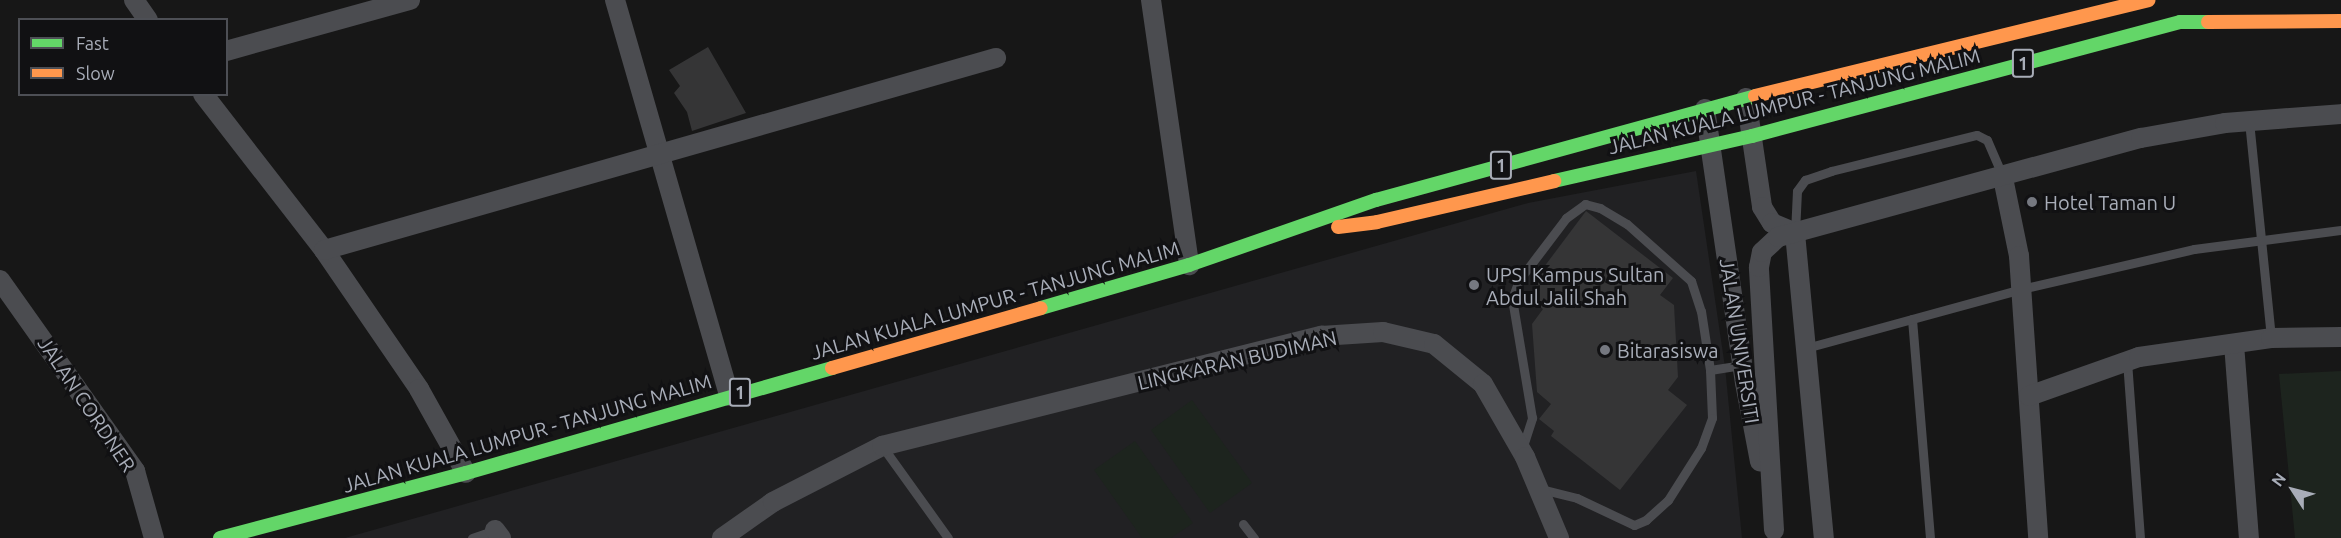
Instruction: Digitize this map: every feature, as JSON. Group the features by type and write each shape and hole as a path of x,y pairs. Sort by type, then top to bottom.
{"main road":[{"name":"JALAN KUALA LUMPUR - TANJUNG MALIM","path":"220,538 466,473 1189,265 1258,238 1376,200 1746,98 2148,0"},
{"name":"JALAN KUALA LUMPUR - TANJUNG MALIM","path":"1258,238 1377,222 1710,143 1752,136 2180,22 2341,21"}],"street":[{"path":"134,0 147,18"},
{"path":"228,50 410,0"},
{"path":"615,0 729,396"},
{"path":"1151,0 1189,265"},
{"path":"324,250 996,58"},
{"path":"205,96 324,250 419,389 466,473"},
{"path":"1746,98 1762,207 1772,223 1795,233"},
{"name":"JALAN UNIVERSITI","path":"1705,109 1743,365 1774,534"},
{"path":"1774,534 1759,267 1762,252 1778,237 2003,178 2141,138 2249,121 2341,114"},
{"path":"2003,178 2019,256 2038,538"},
{"path":"1795,233 1824,538"},
{"name":"JALAN CORDNER","path":"0,280 135,471 154,538"},
{"name":"LINGKARAN BUDIMAN","path":"722,538 773,502 882,446 1321,336 1383,333 1434,344 1483,384 1521,451 1559,538"},
{"path":"2029,396 2127,361 2271,338 2341,337"},
{"path":"2234,344 2249,538"}],"lane":[{"path":"2249,121 2271,338"},
{"path":"1795,233 1797,191 1805,180 1831,171 1977,135 1988,140 2003,178"},
{"path":"1521,451 1532,418 1512,299 1519,280 1566,218 1585,204 1627,224 1691,281 1701,311 1710,370 1712,418 1701,448 1668,500 1646,520 1634,525 1577,498 1538,489"},
{"path":"1806,348 2021,289 2194,249 2261,238 2341,230"},
{"path":"1912,319 1930,538"},
{"path":"2127,361 2140,538"},
{"path":"1710,370 1743,365"},
{"path":"882,446 948,538"},
{"path":"1243,524 1254,538"},
{"path":"472,538 498,534"}],"shaded area":[{"name":"UPSI Kampus Sultan Abdul Jalil Shah","path":"1696,171 1725,367 1742,538 345,538 1528,203"},
{"path":"2341,371 2341,538 2295,538 2279,374"},
{"path":"1192,400 1252,483 1210,513 1151,430"},
{"path":"1135,441 1193,523 1171,538 1142,538 1094,470"}],"building":[{"path":"708,47 746,113 692,131 687,112 674,93 680,86 669,70"},
{"name":"Bitarasiswa","path":"1586,211 1673,278 1660,295 1674,305 1678,377 1668,390 1687,405 1620,490 1551,436 1554,431 1539,419 1551,404 1537,392 1532,324 1543,309 1528,297 1539,282 1535,279"}],"traffic: fast":[{"path":"1554,181 1752,136 2180,22 2208,22"},
{"path":"1041,308 1189,265 1376,200 1755,96"},
{"path":"220,538 466,473 832,368"}],"traffic: slow":[{"path":"1755,96 2148,0"},
{"path":"2208,22 2341,21"},
{"path":"1338,227 1377,222 1554,181"},
{"path":"832,368 1041,308"}],"place":[{"name":"Hotel Taman U","path":"2032,202"},
{"name":"UPSI Kampus Sultan Abdul Jalil Shah","path":"1474,285"},
{"name":"Bitarasiswa","path":"1605,350"}]}
